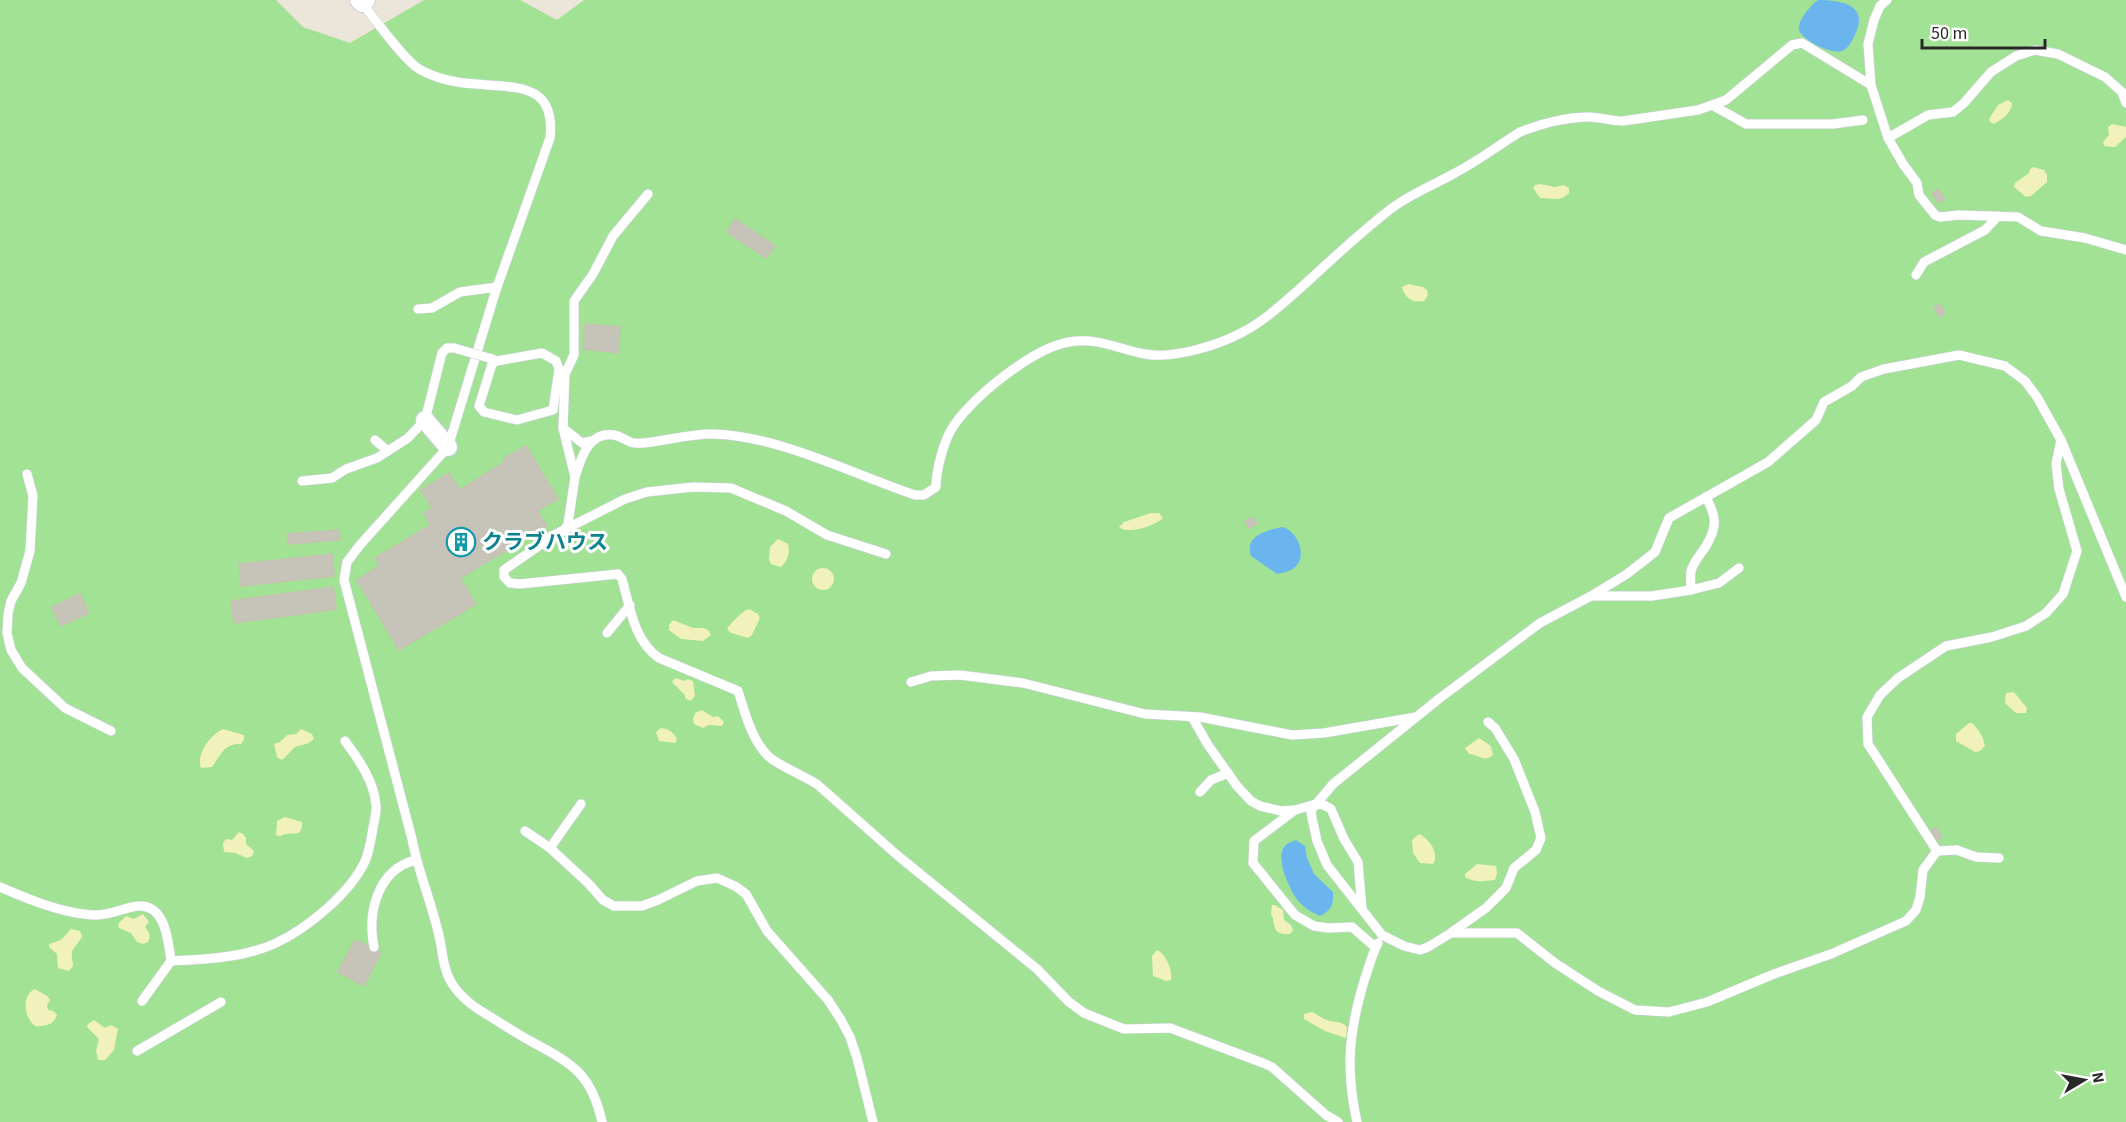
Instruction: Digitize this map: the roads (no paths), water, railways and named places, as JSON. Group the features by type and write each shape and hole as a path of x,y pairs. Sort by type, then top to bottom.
{"street":[{"path":"425,420 448,447"}],"lane":[{"path":"1887,0 1880,6 1868,44 1871,85 1888,138 1917,183 1919,195 1935,214 1940,217 2018,217 2041,231 2085,238 2126,250"},
{"path":"362,1 418,68 450,81 528,89 544,103 551,126 550,138 497,287 448,447 360,545 347,562 344,580 416,860 440,936 443,962 450,980 469,1004 573,1066 583,1077 598,1103 602,1122"},
{"path":"563,428 576,440 582,442 606,435 615,435 628,443 641,444 690,435 744,437 841,466 915,495 924,495 936,487 945,441 956,422 975,401 1033,356 1067,342 1107,343 1145,354 1159,355 1192,351 1242,333 1273,312 1390,209 1408,196 1456,173 1520,132 1532,127 1587,116 1623,121 1698,110 1726,100 1792,45 1802,43 1871,85"},
{"path":"1888,138 1928,115 1953,112 1991,72 2016,56 2036,50 2058,54 2105,77 2124,91 2126,103"},
{"path":"1712,105 1746,124 1833,124 1863,120"},
{"path":"575,477 563,428 565,374 574,355 574,301 593,274 613,236 648,194"},
{"path":"1916,275 1924,262 1985,230 1998,216"},
{"path":"418,309 432,308 460,292 497,287"},
{"path":"302,481 332,478 346,469 377,458 408,438 425,420 442,353 447,348 493,360 542,353 556,360 559,369 553,410 517,420 484,412 479,406 493,360"},
{"path":"1488,722 1495,728 1514,759 1535,812 1541,838 1536,850 1514,868 1506,888 1486,908 1428,948 1420,950 1404,946 1382,935 1327,865 1317,842 1311,813 1333,783 1540,623 1627,574 1655,552 1669,518 1768,462 1816,420 1824,402 1852,386 1861,377 1884,369 1959,355 2005,366 2025,381 2037,397 2061,440 2126,597"},
{"path":"375,440 388,451"},
{"path":"1937,850 1868,744 1867,717 1880,694 1898,678 1946,646 1992,637 2025,626 2046,613 2063,594 2077,551 2059,489 2056,464 2061,440"},
{"path":"564,531 568,524 575,477 583,452 591,441"},
{"path":"27,474 33,496 30,551 21,583 11,601 7,633 11,650 22,668 65,708 111,731"},
{"path":"886,554 827,536 786,511 731,488 693,487 636,495 585,518 504,570 504,577 510,583 520,584 618,574 622,579 639,637 651,653 738,691 758,744 769,757 818,785 897,855 1037,969 1068,1002 1084,1013 1124,1029 1170,1028 1263,1063 1272,1067 1326,1115 1338,1122"},
{"path":"1691,590 1691,571 1696,558 1707,545 1714,527 1715,515 1706,497"},
{"path":"1591,596 1652,596 1691,590 1719,583 1739,568"},
{"path":"608,633 630,605"},
{"path":"911,682 931,676 960,675 1023,682 1145,714 1192,717 1292,735 1324,733 1417,717"},
{"path":"1192,717 1228,773 1251,801 1260,806 1281,811 1316,804 1330,809 1358,862 1362,911"},
{"path":"171,961 222,958 274,944 308,924 354,881 371,845 377,808 375,795 360,760 345,741"},
{"path":"1200,792 1211,780 1228,773"},
{"path":"550,848 581,804"},
{"path":"1295,810 1254,841 1253,863 1295,915 1314,926 1352,927 1375,947"},
{"path":"525,831 550,848 603,900 614,906 642,906 697,881 717,878 746,894 767,931 828,1000 841,1020 857,1058 873,1122"},
{"path":"1937,850 1957,850 1976,857 1999,858"},
{"path":"1451,933 1517,933 1555,963 1598,991 1635,1010 1669,1012 1707,1002 1830,954 1906,921 1916,910 1923,870 1937,850"},
{"path":"374,947 370,929 378,894 390,874 403,863 416,860"},
{"path":"0,887 61,909 90,915 102,915 143,905 153,910 161,918 167,931 171,961 142,1001"},
{"path":"1357,1122 1349,1066 1351,1037 1375,947 1382,935"},
{"path":"137,1051 221,1002"}],"water":[{"path":"1818,0 1844,3 1856,11 1859,18 1858,26 1850,45 1842,51 1831,51 1818,46 1799,30 1802,18"},
{"path":"1283,527 1289,530 1298,541 1301,554 1297,566 1290,571 1277,574 1251,556 1250,549 1254,538"},
{"path":"1296,840 1305,846 1314,874 1333,892 1331,907 1320,916 1300,903 1285,876 1281,860 1282,852 1285,846"}],"place":[{"name":"クラブハウス","path":"461,542"}]}
